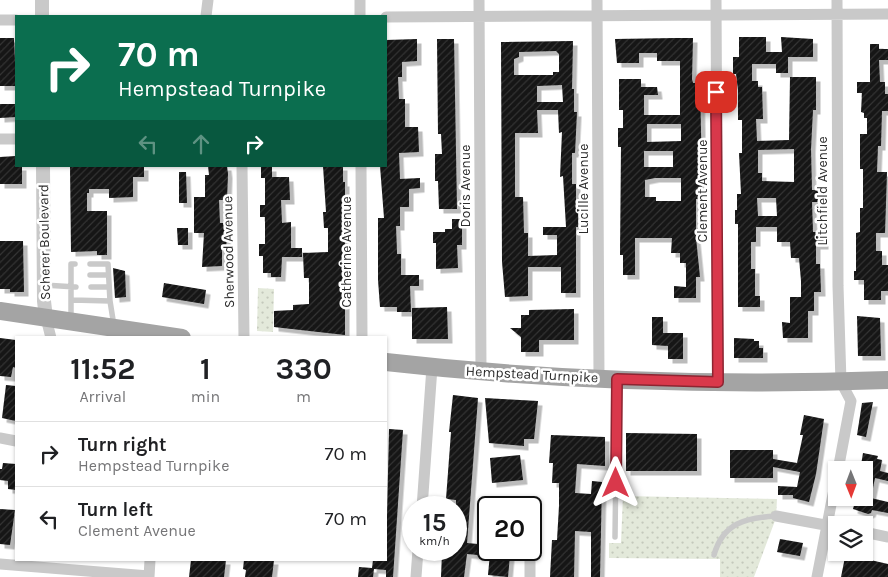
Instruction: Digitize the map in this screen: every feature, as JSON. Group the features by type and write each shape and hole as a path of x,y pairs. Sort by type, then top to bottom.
{"main road":[{"path":"0,311 168,336"},
{"name":"Hempstead Turnpike","path":"387,362 481,371 617,379 718,382 888,380"}],"street":[{"path":"42,0 42,15"},
{"path":"206,15 208,0"},
{"path":"360,0 360,15"},
{"name":"Doris Avenue","path":"479,0 481,371"},
{"name":"Lucille Avenue","path":"597,0 599,378"},
{"name":"Clement Avenue","path":"716,0 718,382"},
{"name":"Litchfield Avenue","path":"836,0 838,277 841,382"},
{"path":"387,17 888,14"},
{"path":"0,20 15,20"},
{"path":"0,139 15,139"},
{"name":"Scherer Boulevard","path":"43,167 46,318"},
{"name":"Sherwood Avenue","path":"242,167 244,336"},
{"name":"Catherine Avenue","path":"361,167 362,336"},
{"path":"46,318 50,336"},
{"path":"423,496 432,367"},
{"path":"840,461 851,401 841,382"},
{"path":"0,438 15,441"},
{"path":"776,516 828,525"},
{"path":"873,534 888,537"},
{"path":"817,577 828,540"},
{"path":"0,564 149,577 150,561"},
{"path":"416,577 417,561"},
{"path":"530,561 530,577"}],"lane":[{"path":"71,321 74,287 71,264 75,264"},
{"path":"90,264 108,264 114,328"},
{"path":"90,275 108,275"},
{"path":"44,285 74,287"},
{"path":"90,287 109,286"},
{"path":"72,300 110,301"},
{"path":"615,537 617,379"},
{"path":"714,555 722,534 732,526 759,517 776,516"}],"green space":[{"path":"258,288 274,289 273,332 257,331"},
{"path":"623,496 777,499 776,518 754,577 720,577 720,559 609,558 609,543 621,543"}],"building":[{"path":"739,37 766,37 766,52 782,52 781,37 813,39 813,57 788,57 788,73 776,73 776,64 752,64 752,81 758,81 758,87 762,87 763,119 756,119 757,141 789,140 790,77 816,77 816,110 813,110 811,149 812,190 819,190 819,202 812,202 813,232 824,232 824,245 816,245 816,264 820,264 821,292 814,292 814,311 808,311 808,338 783,338 782,322 790,323 790,297 801,297 801,281 799,258 791,258 790,242 777,242 777,227 756,227 756,242 751,242 751,269 755,269 755,296 760,296 760,307 738,307 738,224 735,224 735,210 737,210 737,194 741,194 739,153 742,153 742,120 738,120 738,90 736,74 733,74 733,57 739,57","holes":["794,149 794,182 762,181 762,173 758,173 758,150","757,198 776,198 777,216 758,216"]},
{"path":"0,38 14,38 15,86 0,86"},
{"path":"693,38 692,79 693,83 700,83 702,180 701,199 696,199 696,238 700,277 696,277 696,298 674,298 674,286 686,287 686,263 680,263 680,253 671,253 672,238 635,238 635,275 623,275 623,255 620,255 621,147 618,147 618,128 623,128 623,110 619,110 619,79 641,79 641,87 657,87 658,95 644,95 644,115 680,115 680,61 657,61 657,53 639,53 639,63 617,63 615,39","holes":["647,124 681,124 681,141 647,142","644,151 673,151 673,167 644,167","681,178 681,201 656,201 656,197 645,197 645,180"]},
{"path":"417,39 417,61 402,62 402,77 398,77 399,99 405,99 405,127 418,127 419,152 399,153 400,179 420,178 420,188 409,189 409,207 400,207 400,226 396,226 397,254 401,254 401,275 419,275 419,286 410,286 411,312 397,312 397,307 380,307 378,218 384,218 380,167 387,167 387,40"},
{"path":"437,39 454,39 457,209 439,209 438,181 435,181 435,154 442,154 441,134 438,134"},
{"path":"573,41 572,89 574,89 574,112 577,112 575,153 572,153 572,184 576,184 576,209 578,209 578,227 576,227 576,293 561,293 561,267 528,267 528,296 505,297 502,262 501,42","holes":["556,51 559,54 559,72 553,72 553,75 514,75 514,59 519,57 519,52","562,85 563,102 537,102 537,86","537,110 558,110 559,133 562,132 560,177 563,176 566,227 543,227 543,235 557,235 557,255 528,256 528,233 524,233 523,197 515,197 515,133 538,133"]},
{"path":"870,44 879,44 879,49 888,49 888,60 879,60 880,82 885,82 885,94 888,94 888,111 882,111 881,146 878,146 877,172 887,172 885,233 876,233 876,251 882,251 882,265 888,265 888,291 881,291 881,300 864,300 864,280 854,280 854,271 856,271 856,233 860,232 860,208 863,208 863,169 860,169 860,134 867,134 867,118 864,118 864,113 861,112 862,93 857,93 857,82 870,82"},
{"path":"0,104 15,104 15,117 0,118"},
{"path":"15,156 15,167 22,167 22,184 0,184 0,157"},
{"path":"70,167 144,167 144,177 133,177 133,197 109,198 109,189 89,189 89,193 87,193 87,211 107,211 107,255 97,255 97,251 71,252"},
{"path":"208,167 227,167 227,200 219,200 220,223 228,223 226,249 222,249 222,266 202,267 204,233 194,233 194,197 205,197 205,175 209,175"},
{"path":"261,167 272,167 272,177 289,177 290,200 281,200 282,223 291,222 291,248 302,248 302,257 282,257 281,277 271,277 271,273 263,273 263,256 259,256 259,244 265,244 265,217 260,217 260,205 265,205 265,178 261,178"},
{"path":"323,167 343,167 343,182 345,182 345,335 274,327 274,311 293,310 293,305 309,304 309,278 304,278 303,253 328,252 328,228 324,228 323,212 326,212"},
{"path":"179,172 186,172 187,203 179,203"},
{"path":"452,219 462,219 462,245 457,245 458,268 436,269 436,243 433,243 433,232 445,232 445,229 452,229"},
{"path":"177,228 188,228 188,245 178,245"},
{"path":"0,241 23,241 24,292 10,292 10,289 0,289"},
{"path":"113,268 125,271 126,297 115,298"},
{"path":"164,283 206,290 204,304 162,297"},
{"path":"447,307 448,339 412,339 412,308"},
{"path":"574,309 574,340 539,340 539,352 521,352 521,337 510,328 521,328 521,315 529,315 529,310"},
{"path":"857,316 880,318 881,356 858,356"},
{"path":"652,317 663,317 663,333 683,333 683,359 668,359 668,346 652,345"},
{"path":"0,338 15,340 15,368 13,367 11,377 0,376"},
{"path":"734,338 759,341 759,348 763,348 763,358 734,358"},
{"path":"6,385 15,386 15,421 2,418"},
{"path":"453,395 478,398 467,543 467,496 446,496 451,432 449,432"},
{"path":"485,398 538,401 534,439 524,439 524,446 489,443"},
{"path":"873,402 866,437 857,435 862,403"},
{"path":"804,415 824,419 816,474 809,502 793,498 793,495 778,495 778,486 797,487 800,472 773,467 773,478 730,478 730,450 773,450 773,459 797,463 803,435 800,435"},
{"path":"389,429 403,430 393,577 386,577 386,570 374,569 373,577 358,577 359,567 372,568 373,561 387,561"},
{"path":"626,433 697,434 697,471 626,471"},
{"path":"551,435 605,437 605,466 577,464 575,493 591,494 592,481 602,482 600,577 591,577 591,532 575,531 574,577 550,577 552,540 557,540 559,506 559,483 552,483 553,463 549,463"},
{"path":"863,453 878,456 877,459 882,460 880,471 888,473 888,481 875,478 873,488 873,461 862,461"},
{"path":"520,455 523,480 492,483 490,458"},
{"path":"3,463 15,464 15,490 8,489 8,481 0,480 0,469 2,469"},
{"path":"873,498 888,502 888,513 872,510 868,514 853,509 854,506 873,506"},
{"path":"0,509 15,510 10,545 0,544"},
{"path":"780,539 803,543 800,556 777,552"},
{"path":"467,543 477,544 477,555 467,554"},
{"path":"191,561 226,561 224,577 189,577"},
{"path":"244,561 274,561 272,577 245,577 246,570 243,569"},
{"path":"442,561 466,561 464,577 441,577"},
{"path":"489,561 509,561 508,577 488,575"},
{"path":"844,561 873,561 888,564 888,577 841,577"}],"route":[{"path":"616,483 617,379 718,382 716,92"}]}
